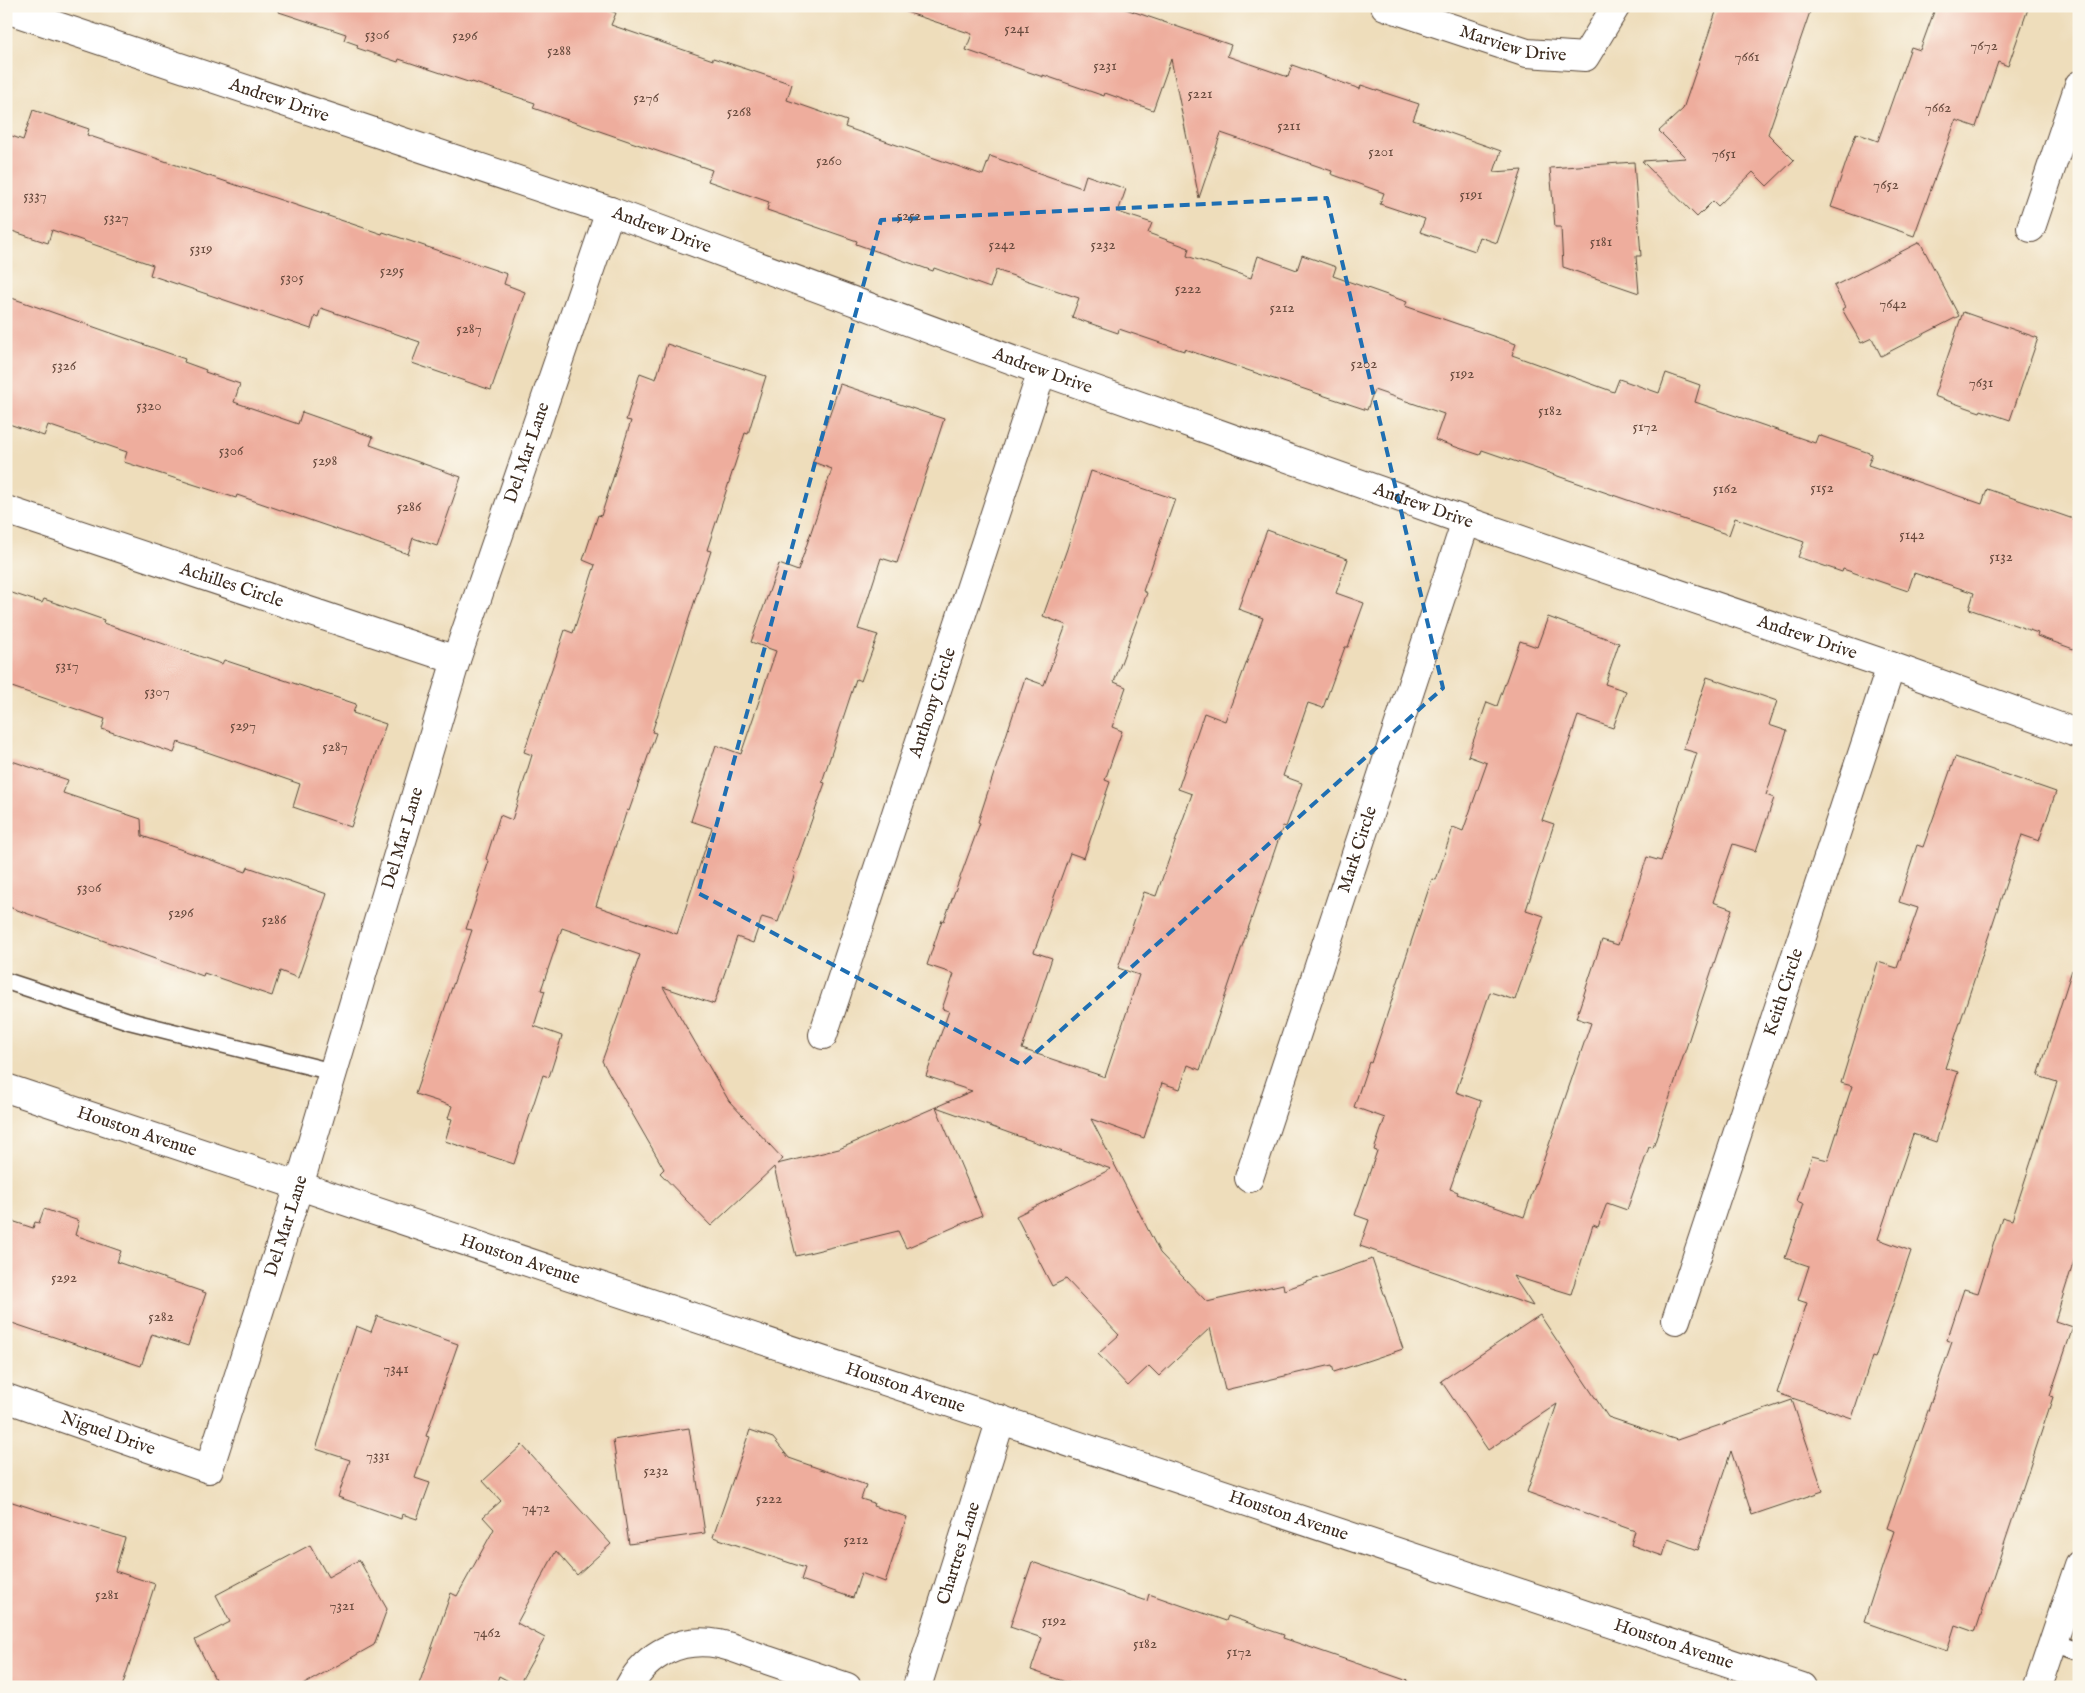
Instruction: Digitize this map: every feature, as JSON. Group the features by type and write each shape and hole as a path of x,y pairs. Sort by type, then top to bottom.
{"street":[{"name":"Marview Drive","path":"1385,6 1527,53 1585,57 1616,6"},
{"name":"Andrew Drive","path":"6,9 610,212 1042,371 1466,521 1891,666 2079,734"},
{"path":"2031,228 2079,85"},
{"name":"Del Mar Lane","path":"209,1469 299,1186 456,660 610,212"},
{"name":"Anthony Circle","path":"823,1035 1042,371"},
{"name":"Achilles Circle","path":"6,510 456,660"},
{"name":"Mark Circle","path":"1249,1178 1466,521"},
{"name":"Keith Circle","path":"1676,1320 1891,666"},
{"name":"Houston Avenue","path":"6,1088 1802,1687"},
{"name":"Niguel Drive","path":"6,1398 209,1469"},
{"name":"Chartres Lane","path":"917,1687 1001,1419"},
{"path":"2038,1687 2079,1564"},
{"path":"629,1687 634,1677 647,1662 665,1650 692,1642 720,1644 847,1687"}],"lane":[{"path":"6,982 129,1021 333,1072"},
{"path":"2053,1642 2079,1651"}],"highlighted area":[{"path":"1327,198 1443,688 1022,1065 698,893 881,220"}],"building":[{"path":"280,6 597,6 616,13 611,25 713,60 713,58 792,84 787,100 847,121 845,127 983,175 990,156 1082,188 1086,175 1126,189 1118,212 1152,223 1148,233 1189,248 1187,256 1251,278 1258,256 1297,270 1302,255 1336,267 1333,276 1407,302 1405,306 1516,344 1512,355 1614,392 1619,379 1659,393 1666,373 1700,385 1695,402 1815,443 1818,435 1872,454 1868,465 1982,504 1987,489 2079,521 2079,651 2037,636 2038,633 1969,609 1974,593 1914,573 1908,591 1843,569 1842,572 1798,557 1804,542 1735,518 1729,535 1482,450 1480,455 1435,440 1444,414 1374,390 1367,410 1184,349 1184,351 1119,329 1118,333 1072,317 1079,298 996,270 990,288 934,268 933,271 856,244 857,241 767,210 769,202 708,181 712,170 533,108 535,103 399,59 398,62 357,48 358,45 344,40 346,34 279,12"},
{"path":"906,6 1117,6 1231,45 1227,56 1288,77 1292,65 1360,89 1361,85 1419,104 1413,120 1501,151 1494,172 1522,170 1497,243 1480,237 1475,251 1420,232 1425,219 1380,204 1384,193 1331,174 1332,171 1221,133 1199,198 1171,59 1153,110 1105,93 1104,96 1043,75 1043,77 966,50 972,34 906,12"},
{"path":"1718,6 1812,6 1768,134 1794,160 1767,186 1753,172 1718,206 1713,201 1697,217 1642,161 1686,158 1659,131 1683,109"},
{"path":"1936,6 2029,6 2008,66 1998,62 1976,127 1956,120 1914,236 1831,207 1856,133 1878,141 1911,47 1920,50"},
{"path":"33,110 89,129 87,135 507,274 504,284 525,292 491,390 412,363 420,342 321,308 318,317 315,316 311,329 150,275 153,265 52,230 48,243 6,229 6,134 23,140"},
{"path":"1634,162 1641,256 1636,256 1639,293 1563,267 1561,227 1555,227 1550,168"},
{"path":"1920,242 1959,316 1881,356 1872,338 1861,343 1842,309 1845,307 1834,286"},
{"path":"6,296 185,359 184,362 206,370 205,372 240,384 234,402 298,424 302,412 373,437 370,445 461,477 437,546 413,538 408,554 237,495 236,498 124,462 127,452 48,425 44,436 6,423"},
{"path":"1963,312 2038,338 2010,420 1934,396"},
{"path":"667,344 766,376 748,434 745,433 707,550 711,551 652,732 656,733 629,811 627,810 596,906 677,934 712,828 691,821 716,745 741,754 776,651 751,642 779,564 798,571 832,469 813,462 840,384 944,419 897,563 881,558 858,629 878,635 861,681 856,679 822,782 825,783 793,872 795,873 778,922 762,917 753,943 737,937 714,1004 663,987 729,1101 783,1159 777,1164 839,1149 936,1107 982,1215 906,1248 898,1231 796,1256 774,1167 711,1226 660,1173 664,1169 602,1061 640,955 562,928 541,990 545,991 534,1026 562,1036 549,1077 543,1075 514,1164 445,1141 452,1119 448,1118 452,1106 415,1094 472,930 466,929 489,861 486,859 500,815 512,820 532,755 524,752 565,630 573,633 595,565 583,560 598,515 601,516 631,421 626,420 640,373 656,379"},
{"path":"1091,471 1175,499 1143,591 1147,593 1114,682 1126,687 1112,727 1122,731 1105,780 1110,782 1084,858 1070,853 1034,952 1052,958 1022,1049 1105,1077 1139,975 1118,968 1144,892 1156,896 1192,794 1178,789 1204,713 1225,721 1263,618 1238,609 1267,530 1348,559 1336,593 1364,603 1348,647 1345,647 1323,708 1308,703 1283,776 1302,783 1286,827 1283,826 1200,1070 1188,1065 1180,1089 1162,1083 1144,1138 1091,1119 1160,1253 1207,1302 1283,1284 1284,1290 1372,1259 1403,1349 1334,1372 1332,1365 1225,1390 1210,1328 1159,1376 1149,1366 1128,1386 1098,1354 1119,1335 1066,1279 1052,1286 1016,1216 1111,1169 936,1107 972,1091 926,1076 949,1011 942,1009 954,974 927,965 942,920 944,921 980,823 978,822 1025,678 1044,685 1066,625 1043,616 1067,549"},
{"path":"6,591 42,603 44,599 104,620 103,623 222,664 224,660 356,704 353,713 386,724 351,827 293,807 300,784 178,742 174,753 102,729 105,719 6,685"},
{"path":"1548,617 1619,643 1605,684 1626,691 1613,728 1578,716 1542,820 1554,824 1526,910 1544,916 1515,1000 1490,992 1456,1092 1481,1101 1450,1189 1458,1192 1457,1194 1524,1217 1591,1023 1576,1018 1602,940 1618,945 1647,857 1661,861 1697,753 1683,749 1707,677 1777,701 1769,725 1787,731 1766,795 1774,798 1756,851 1733,844 1713,902 1732,909 1653,1148 1649,1147 1627,1210 1607,1203 1598,1227 1593,1225 1571,1294 1513,1276 1533,1306 1360,1246 1369,1220 1355,1215 1377,1151 1374,1150 1385,1118 1354,1107 1369,1062 1371,1063 1432,879 1436,880 1453,827 1463,831 1487,763 1468,756 1487,702 1497,706 1520,641 1537,647"},
{"path":"1955,757 2056,792 2039,841 2022,835 1945,1068 1958,1072 1936,1142 1913,1134 1878,1239 1911,1251 1875,1358 1872,1357 1852,1418 1777,1393 1807,1303 1798,1300 1809,1266 1785,1258 1804,1204 1797,1201 1812,1156 1828,1160 1852,1086 1841,1083 1878,962 1897,968 1918,908 1899,902 1917,845 1923,847"},
{"path":"6,759 68,780 63,793 141,819 142,836 246,872 248,867 327,894 298,978 280,971 272,996 204,973 203,976 6,906"},
{"path":"2072,970 2079,971 2079,1245 2055,1321 2073,1327 2050,1396 2053,1397 1975,1632 1955,1625 1947,1651 1864,1622 1894,1531 1887,1528 1952,1342 1947,1340 1964,1289 1978,1293 2002,1217 2012,1220 2057,1082 2038,1076"},
{"path":"44,1209 79,1221 75,1235 121,1251 117,1262 206,1293 188,1346 152,1334 141,1366 6,1321 6,1219 33,1228 35,1222 39,1223"},
{"path":"1540,1315 1608,1417 1677,1440 1792,1400 1823,1491 1752,1515 1731,1451 1698,1550 1668,1539 1663,1556 1631,1545 1635,1531 1527,1492 1557,1404 1488,1450 1441,1381"},
{"path":"377,1316 458,1344 426,1436 429,1437 415,1478 430,1483 417,1519 402,1514 401,1519 338,1497 350,1460 316,1449 356,1326 371,1332"},
{"path":"689,1428 705,1533 629,1544 613,1440"},
{"path":"750,1430 773,1438 789,1458 866,1485 861,1499 874,1503 873,1506 907,1517 885,1582 861,1573 853,1598 801,1580 805,1568 713,1537"},
{"path":"522,1445 611,1544 577,1575 556,1551 517,1623 545,1638 518,1686 499,1676 495,1687 418,1687 451,1593 457,1596 494,1529 483,1517 501,1501 483,1481"},
{"path":"6,1500 125,1538 115,1571 155,1584 122,1687 6,1687"},
{"path":"310,1545 328,1577 359,1560 387,1609 374,1645 299,1687 219,1687 195,1640 230,1622 216,1595"},
{"path":"1032,1562 1147,1601 1149,1594 1226,1621 1228,1616 1284,1635 1283,1638 1408,1681 1407,1687 1080,1687 1031,1670 1042,1638 1010,1627"}]}
